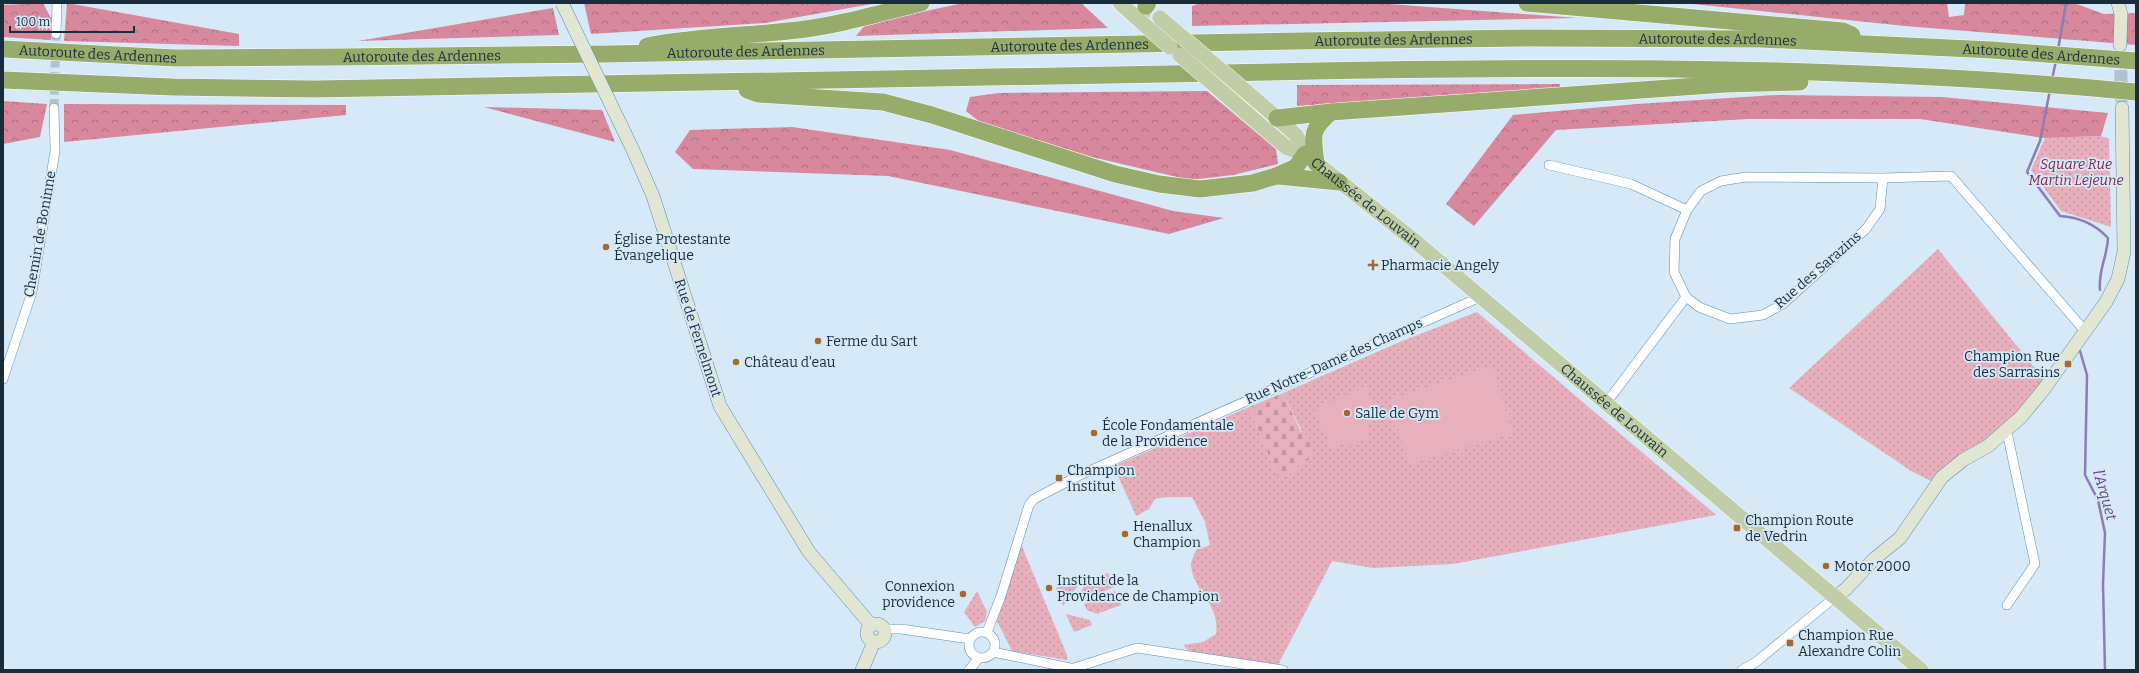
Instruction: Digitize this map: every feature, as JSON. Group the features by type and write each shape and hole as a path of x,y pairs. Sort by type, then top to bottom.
{"highway":[{"path":"606,54 672,41 799,30 853,20 920,3"},
{"path":"1527,3 1843,31 1872,43"},
{"name":"Autoroute des Ardennes","path":"3,49 175,58 606,54 1514,39 1752,39 1872,43 2136,61"},
{"name":"Autoroute des Ardennes","path":"3,80 172,87 316,89 1531,68 1756,70 1863,74 1988,80 2136,92"},
{"path":"1277,118 1331,112 1726,84 1834,81 1863,74"},
{"path":"726,83 758,94 883,102 932,115 1036,150 1116,174 1159,184 1200,188 1253,183 1276,176 1296,167 1310,158 1313,137 1317,124 1331,112"},
{"path":"1276,176 1339,182"}],"main road":[{"name":"Chaussée de Louvain","path":"1120,3 1144,8 1160,18 1296,135 1310,158"},
{"name":"Chaussée de Louvain","path":"1144,8 1243,110 1286,148 1310,158 1416,242 1607,402 1921,670"},
{"path":"1243,110 1265,118 1277,118"}],"street":[{"path":"56,34 57,3"},
{"name":"Rue de Fernelmont","path":"562,3 632,148 652,196 720,406 809,552 871,625"},
{"path":"2118,3 2121,14 2120,45"},
{"name":"Chemin de Boninne","path":"3,379 32,292 55,151 54,108"},
{"path":"1742,670 1756,662 1846,589 1874,559 1900,538 1942,477 1963,460 1988,446 2007,432 2034,401 2085,332 2112,291 2121,270 2124,252 2122,108"},
{"path":"1549,166 1631,184 1687,210"},
{"name":"Rue des Sarazins","path":"1883,178 1880,209 1866,229 1783,304 1764,315 1730,320 1699,307 1686,297 1674,272 1675,239 1687,210 1701,191 1721,181 1740,178 1883,178 1950,176 2085,332"},
{"name":"Rue Notre-Dame des Champs","path":"987,632 1001,596 1029,505 1034,498 1088,472 1480,297"},
{"path":"1607,402 1686,297"},
{"path":"2007,432 2035,564 2008,605"},
{"path":"885,629 884,638 880,642 874,642 869,639 867,633 871,625 879,624 885,629 901,629 970,639"},
{"path":"977,632 987,632 992,636 995,642 993,652 985,658 979,658 971,653 969,644 970,639 977,632"},
{"path":"862,670 874,642"},
{"path":"993,652 1077,669 1137,648 1283,670"},
{"path":"969,670 979,658"}],"green space":[{"path":"43,3 51,18 51,40 3,37 3,5"},
{"path":"67,3 239,34 239,46 64,41"},
{"path":"584,3 877,3 765,23 591,34"},
{"path":"963,3 1081,3 1108,28 856,36 866,24"},
{"path":"1201,3 1376,3 1578,18 1192,26 1192,6"},
{"path":"1683,3 1947,3 1949,17 1964,15 1965,3 2074,3 2104,14 2136,13 2136,45 1905,26"},
{"path":"553,8 559,35 358,41"},
{"path":"1560,84 1560,90 1297,106 1297,85"},
{"path":"1207,91 1276,149 1278,164 1233,175 1190,180 1092,157 980,122 966,111 970,97 999,93"},
{"path":"1775,95 1942,97 2108,113 2101,136 2043,138 1920,119 1748,119 1556,130 1474,226 1446,204 1513,115 1637,104"},
{"path":"3,101 47,104 40,137 3,144"},
{"path":"64,104 346,105 346,115 64,142"},
{"path":"484,107 602,110 615,142"},
{"path":"792,127 950,150 1173,211 1224,218 1169,234 888,176 693,169 675,152 690,130"},
{"name":"Square Rue Martin Lejeune","path":"2101,136 2109,139 2111,227 2061,211 2031,170 2045,138"},
{"path":"1938,249 2034,367 2053,376 2044,389 1937,484 1911,471 1789,388"},
{"path":"1477,312 1716,515 1453,564 1373,568 1332,561 1278,665 1189,651 1183,645 1203,642 1216,634 1214,614 1211,606 1196,583 1191,565 1196,550 1210,545 1205,522 1192,497 1169,497 1155,499 1149,509 1136,516 1119,478 1112,467 1249,407 1279,481 1314,456 1283,393 1402,341"},
{"path":"1492,366 1513,433 1409,465 1389,399"},
{"name":"Salle de Gym","path":"1366,386 1380,418 1365,425 1370,437 1350,446 1343,444 1332,449 1314,409"},
{"path":"1283,393 1301,432 1305,431 1314,456 1279,481 1249,407"},
{"path":"1021,544 1067,655 1067,660 1012,651 997,621"},
{"path":"1108,573 1114,587 1082,601 1081,595 1084,586 1088,582"},
{"path":"1077,579 1079,584 1063,606 1056,588"},
{"path":"977,591 987,612 985,621 975,627 964,612"},
{"path":"1115,591 1121,605 1097,614 1087,610 1084,604"},
{"path":"1066,614 1090,620 1092,625 1074,632"}],"waterway":[{"path":"2058,50 2066,3"},
{"path":"2052,79 2056,61"},
{"path":"2050,90 2040,141 2027,172 2060,216 2086,222 2098,229 2108,238 2100,276 2100,290"},
{"name":"l'Arquet","path":"2080,351 2087,375 2085,475 2098,500 2105,533 2103,584 2105,670"}],"tunnel":[{"path":"54,108 56,34"},
{"path":"2120,51 2122,108"}],"place":[{"name":"Église Protestante Évangelique","path":"606,247"},
{"name":"Pharmacie Angely","path":"1373,265"},
{"name":"Ferme du Sart","path":"818,341"},
{"name":"Château d'eau","path":"736,362"},
{"name":"Champion Rue des Sarrasins","path":"2068,364"},
{"name":"Salle de Gym","path":"1347,413"},
{"name":"École Fondamentale de la Providence","path":"1094,433"},
{"name":"Champion Institut","path":"1059,478"},
{"name":"Champion Route de Vedrin","path":"1737,528"},
{"name":"Henallux Champion","path":"1125,534"},
{"name":"Motor 2000","path":"1826,566"},
{"name":"Institut de la Providence de Champion","path":"1049,588"},
{"name":"Connexion providence","path":"963,594"},
{"name":"Champion Rue Alexandre Colin","path":"1790,643"}]}
